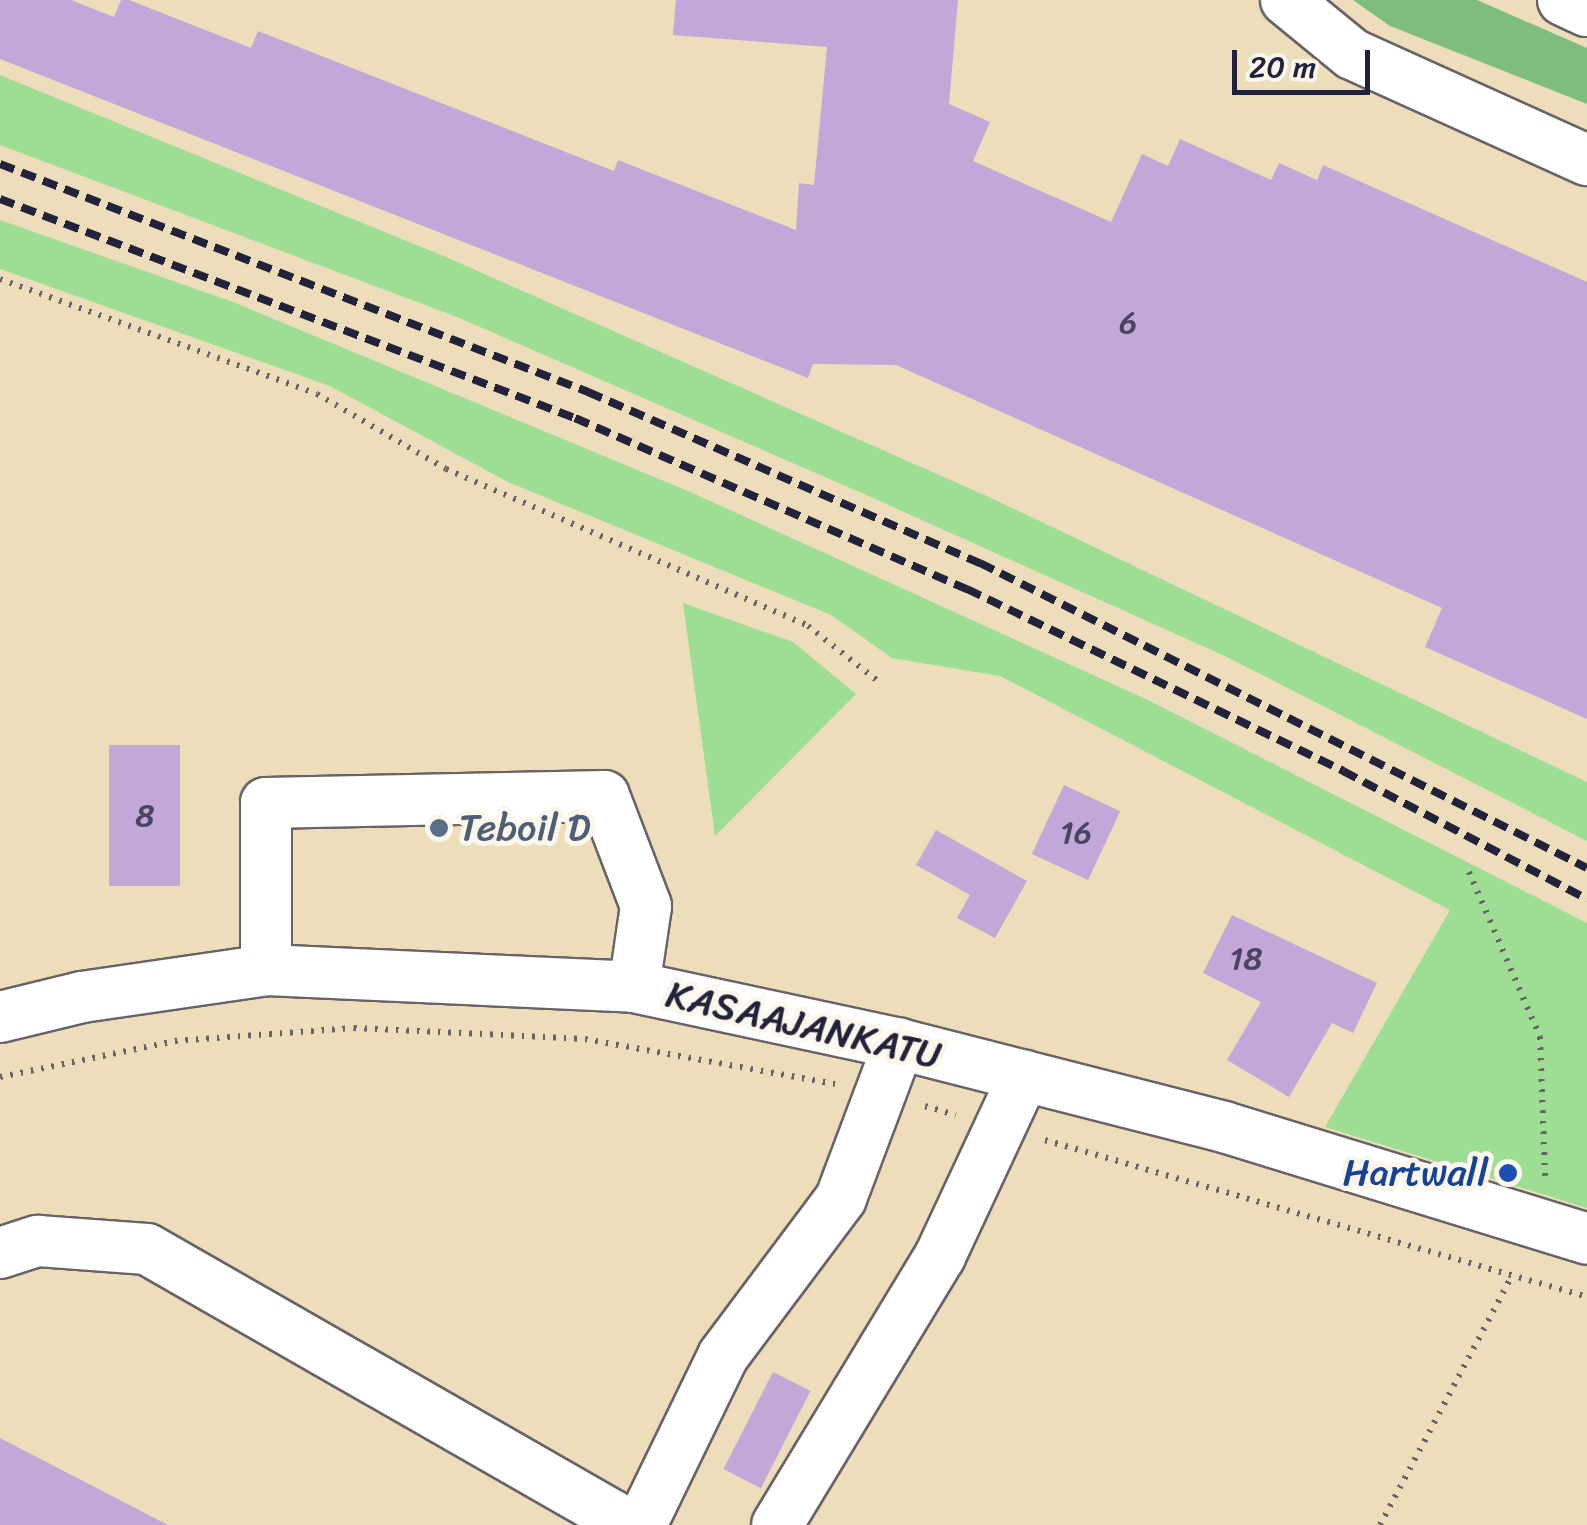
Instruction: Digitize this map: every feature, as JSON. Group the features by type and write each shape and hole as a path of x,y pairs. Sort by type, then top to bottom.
{"street":[{"path":"1286,0 1352,54 1587,160"},
{"path":"1563,0 1587,11"},
{"path":"266,970 266,802 604,796 646,906 634,987"},
{"name":"KASAAJANKATU","path":"0,1017 82,997 266,970 634,987 899,1044 1224,1127 1587,1239"},
{"path":"640,1525 723,1356 841,1198 899,1044"},
{"path":"777,1525 940,1256 1024,1076"},
{"path":"0,1253 38,1241 146,1250 629,1525"}],"path":[{"path":"0,279 317,394 446,469 808,626 878,681"},
{"path":"1469,872 1540,1038 1547,1156 1541,1223"},
{"path":"0,1078 176,1041 354,1028 585,1039 882,1094 1587,1297"},
{"path":"1380,1525 1512,1276"}],"green space":[{"path":"1353,0 1477,0 1587,48 1587,104 1390,26"},
{"path":"0,75 446,257 989,497 1587,782 1587,841 1227,657 864,494 457,317 0,145"},
{"path":"0,220 233,302 688,491 1148,700 1587,923 1587,1208 1325,1127 1450,910 1000,676 892,658 831,615 508,482 330,386 0,269"},
{"path":"683,603 793,642 856,694 715,836"}],"building":[{"path":"0,0 71,0 114,17 121,0 129,0 251,48 258,31 614,171 618,160 796,230 799,183 814,185 827,47 673,35 676,0 958,0 949,104 990,122 973,161 1111,222 1142,154 1168,166 1180,139 1271,180 1279,163 1317,180 1323,165 1587,282 1587,719 1425,647 1442,608 896,365 813,364 808,378 0,59"},
{"path":"109,745 180,745 180,886 109,886"},
{"path":"1064,785 1120,811 1088,880 1032,854"},
{"path":"936,830 1027,881 995,938 957,918 970,895 916,865"},
{"path":"1232,915 1377,983 1353,1033 1332,1023 1289,1097 1227,1060 1261,1002 1203,973"},
{"path":"773,1372 810,1391 761,1488 724,1469"},
{"path":"0,1438 168,1525 0,1525"}],"railway":[{"path":"0,164 588,392 980,563 1587,868"},
{"path":"0,199 575,418 967,589 1343,771 1587,899"}],"place":[{"name":"Teboil D","path":"439,828"},
{"name":"Hartwall","path":"1508,1173"}]}
